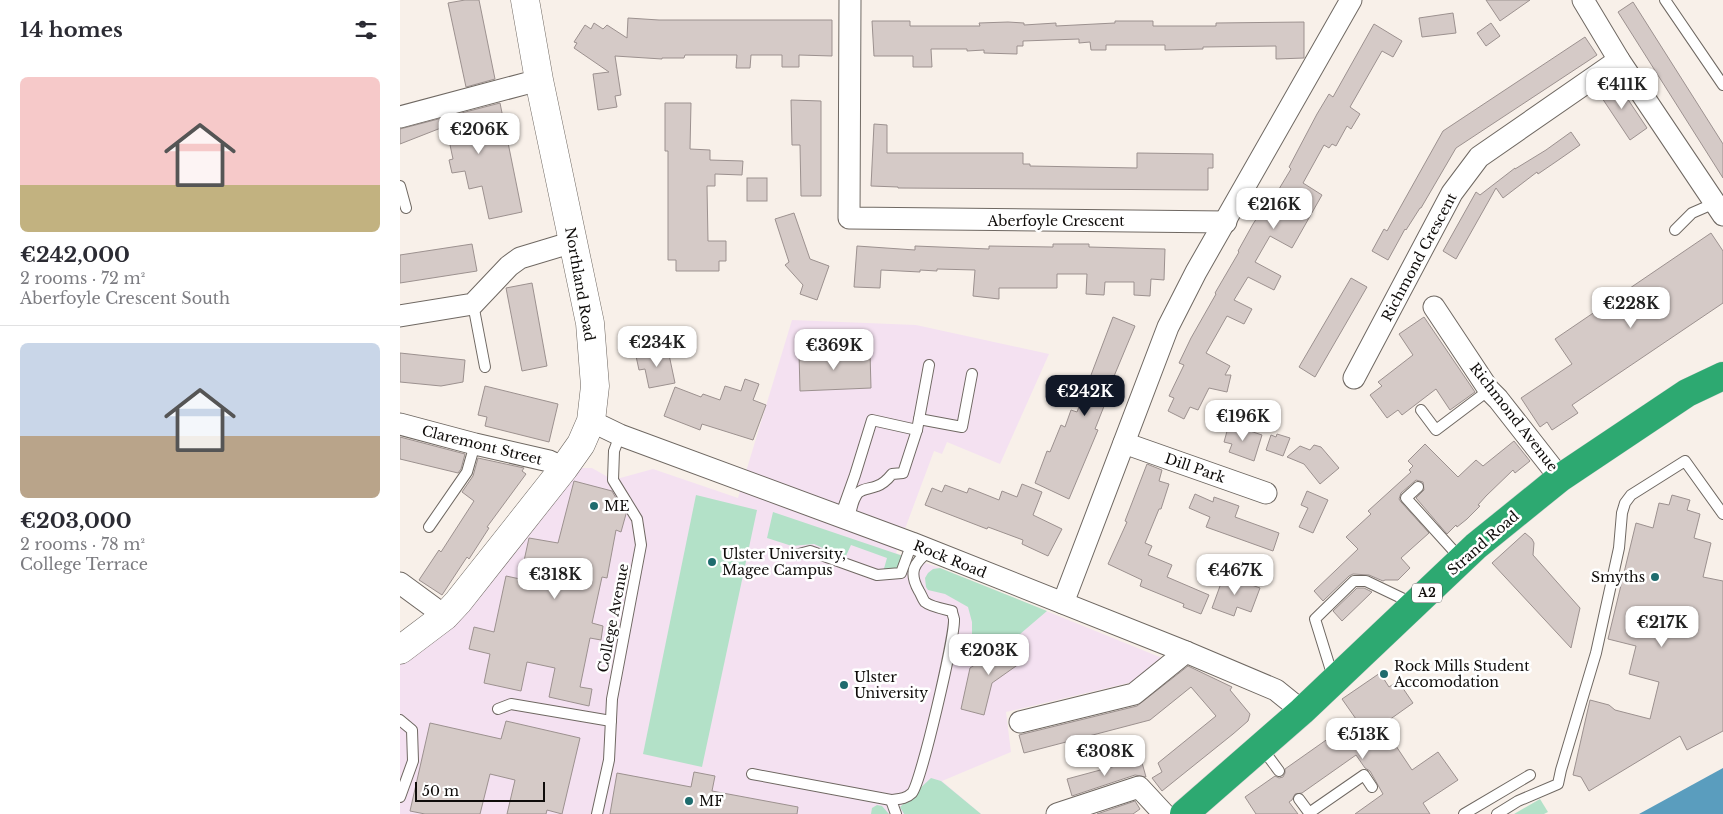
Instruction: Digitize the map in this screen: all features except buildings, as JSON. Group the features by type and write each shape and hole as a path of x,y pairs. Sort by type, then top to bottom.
{"highway":[{"name":"Strand Road","path":"1687,393 1723,357"},
{"name":"Strand Road","path":"1184,814 1302,711 1476,546 1560,478 1687,393 1723,376"}],"main road":[{"name":"Northland Road","path":"400,650 445,616 458,602 564,468 581,444 591,421 595,386 590,323 539,80 525,0"}],"street":[{"name":"Aberfoyle Crescent","path":"850,0 849,218 1226,222"},
{"path":"1063,603 1168,327 1196,272 1352,0"},
{"path":"1585,1 1619,60 1719,209"},
{"name":"Richmond Crescent","path":"1354,378 1452,192 1479,157 1619,60"},
{"path":"400,117 539,80"},
{"path":"400,316 473,304 509,266 520,258 573,242"},
{"name":"Richmond Avenue","path":"1434,307 1489,390 1498,398 1560,478"},
{"name":"Rock Road","path":"591,421 620,435 920,547 1186,652 1276,690 1302,711"},
{"name":"Claremont Street","path":"400,424 549,461 564,468"},
{"name":"Dill Park","path":"1124,443 1266,493"},
{"path":"400,583 445,616"},
{"path":"1020,722 1134,694 1186,652"},
{"path":"1057,814 1139,788 1164,814"}],"lane":[{"path":"1665,0 1723,85"},
{"path":"400,186 406,208"},
{"path":"1675,230 1692,213 1719,209"},
{"path":"473,304 485,367"},
{"path":"844,519 859,492 876,486 892,474 903,473 917,430 929,365"},
{"path":"919,419 962,426 972,374"},
{"path":"1420,410 1436,430 1489,390"},
{"path":"844,519 872,420 917,430"},
{"name":"College Avenue","path":"597,814 609,760 612,699 641,545 637,519 613,480 614,451 620,435"},
{"path":"429,527 467,472 475,444"},
{"path":"1497,814 1518,801 1558,784 1560,770 1596,653 1619,548 1622,514 1625,504 1631,495 1685,462 1723,514"},
{"path":"1418,487 1406,498 1462,560"},
{"path":"795,555 810,552 877,576 901,573 920,547"},
{"path":"752,774 891,800 903,799 913,792 949,650 954,618 952,612 926,602 918,589 913,570 919,559 920,547"},
{"path":"1334,680 1315,619 1354,582 1366,581 1415,604"},
{"path":"498,709 512,704 611,721"},
{"path":"400,720 412,730 413,762 400,797"},
{"path":"1261,747 1279,771"},
{"path":"1299,799 1309,814 1364,775 1372,787"},
{"path":"1464,814 1530,775"},
{"path":"891,800 896,814"}],"shaded area":[{"name":"Ulster University, Magee Campus","path":"792,320 916,325 1049,354 1000,464 947,442 942,454 934,451 896,553 940,568 1167,660 1141,680 1006,712 1011,752 942,781 981,814 400,814 400,664 436,635 580,468 592,468 613,480 653,469 738,498"}],"green space":[{"path":"696,495 757,510 702,767 643,754"},
{"path":"773,512 903,556 897,571 883,572 887,558 851,545 845,558 814,544 792,546 767,538"},
{"path":"940,568 1047,611 1013,640 992,653 983,640 972,642 972,622 968,607 945,594 928,590 926,587 925,578 928,573 933,569"},
{"path":"931,778 941,781 981,814 904,814 900,807"},
{"path":"1540,799 1548,812 1544,814 1514,814"},
{"path":"877,805 882,806 889,814 871,814 872,808"}],"water":[{"path":"1723,768 1723,814 1639,814"}],"place":[{"name":"ME","path":"594,506"},
{"name":"Ulster University, Magee Campus","path":"712,562"},
{"name":"Smyths","path":"1655,577"},
{"name":"Rock Mills Student Accomodation","path":"1384,674"},
{"name":"Ulster University","path":"844,685"},
{"name":"MF","path":"689,801"}]}
